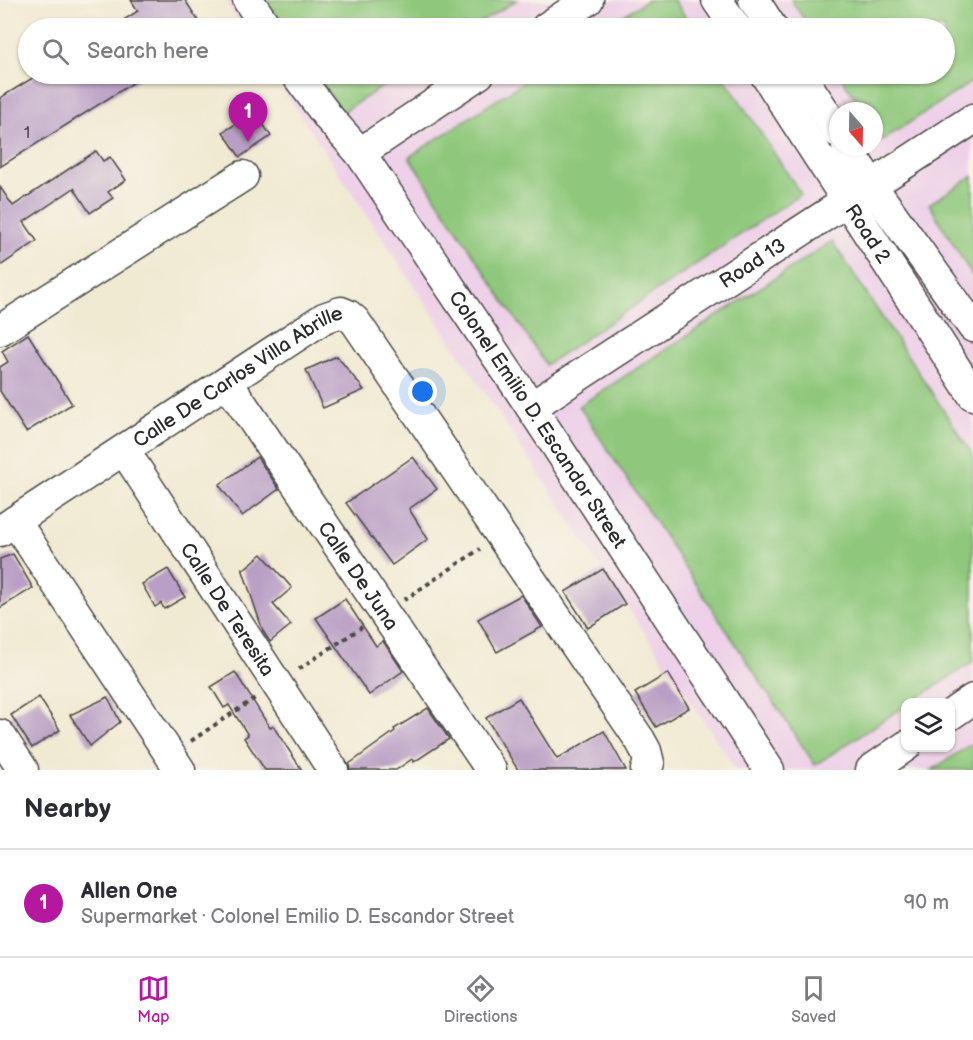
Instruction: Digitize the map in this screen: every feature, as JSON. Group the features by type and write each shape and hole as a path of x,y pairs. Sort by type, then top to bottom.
{"street":[{"path":"248,0 260,18"},
{"path":"561,18 588,0"},
{"path":"717,0 729,18"},
{"path":"754,0 766,18"},
{"name":"Colonel Emilio D. Escandor Street","path":"304,84 329,118 360,153 531,407 769,770"},
{"path":"360,153 464,84"},
{"name":"Road 2","path":"773,84 859,192 973,327"},
{"path":"807,84 829,118"},
{"name":"Road 13","path":"531,407 973,119"},
{"name":"Road 2","path":"849,156 859,192 973,395"},
{"path":"0,330 243,176"},
{"name":"Calle De Carlos Villa Abrille","path":"8,526 324,318 341,312 355,321 640,740 649,763 646,770"},
{"name":"Calle De Juna","path":"227,382 491,770"},
{"name":"Calle De Teresita","path":"123,450 333,770"},
{"path":"8,526 175,762"},
{"path":"955,711 973,699"},
{"path":"0,735 23,770"},
{"path":"871,770 901,749"}],"path":[{"path":"175,762 277,684 501,536"}],"shaded area":[{"path":"225,0 973,0 973,770 736,770 280,84 955,84 955,18 237,18"}],"green space":[{"path":"266,0 517,0 488,18 278,18"},
{"path":"647,0 674,0 686,18 619,18"},
{"path":"791,0 973,0 973,81 883,140 883,102 858,102 846,84 955,84 955,18 803,18"},
{"path":"323,84 386,84 343,112"},
{"path":"521,84 729,84 801,194 546,365 409,157"},
{"path":"973,176 973,277 929,204"},
{"path":"832,241 973,455 973,662 917,698 901,698 901,709 815,765 579,406"},
{"path":"973,743 973,770 932,770"}],"building":[{"path":"131,0 185,0 197,18 127,18 138,11"},
{"path":"23,84 131,84 0,167 0,98"},
{"path":"255,112 271,136 240,157 223,132"},
{"path":"96,151 103,161 110,157 126,180 108,192 113,198 90,213 74,188 24,222 37,241 0,266 0,187 13,206"},
{"path":"28,334 72,404 26,432 0,391 0,367 8,362 2,351"},
{"path":"337,356 364,390 323,408 306,370"},
{"path":"257,457 279,489 242,516 219,485"},
{"path":"413,457 437,489 409,509 428,539 392,565 346,503"},
{"path":"13,554 33,588 0,608 0,559"},
{"path":"262,554 292,588 273,604 291,625 270,642 263,631 242,568 244,569"},
{"path":"168,569 185,597 164,609 161,603 155,607 142,584"},
{"path":"603,569 625,604 588,628 565,592"},
{"path":"521,595 542,627 497,652 478,619"},
{"path":"345,599 376,646 383,641 403,671 369,695 316,618"},
{"path":"235,672 270,728 273,726 302,770 265,770 244,738 248,735 229,705 224,708 211,687"},
{"path":"668,673 689,708 656,727 635,693"},
{"path":"39,697 60,730 32,748 11,715"},
{"path":"108,697 120,722 90,746 70,715"},
{"path":"519,698 557,759 604,731 626,770 518,770 486,718"},
{"path":"428,708 449,739 414,762 412,759 396,770 350,770 349,764 395,731 394,729"}],"place":[{"name":"Allen One","path":"248,142"}]}
